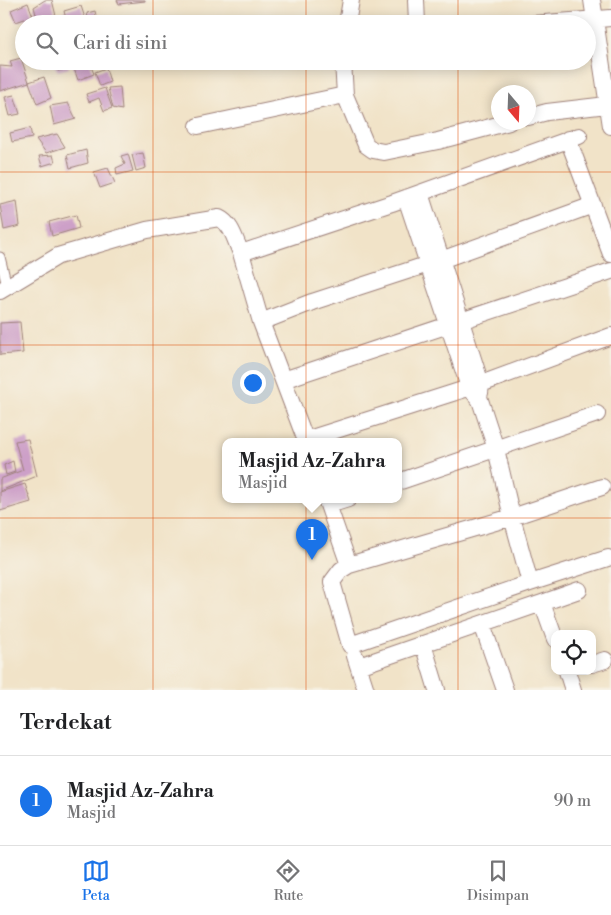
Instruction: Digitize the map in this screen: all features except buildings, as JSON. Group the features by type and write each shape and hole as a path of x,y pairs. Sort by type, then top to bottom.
{"street":[{"path":"349,15 351,0"},
{"path":"416,0 417,15"},
{"path":"592,0 594,15"},
{"path":"596,18 611,18"},
{"path":"596,32 611,126"},
{"path":"344,70 345,95 366,145 372,150 384,152 438,142 491,127"},
{"path":"198,126 345,95"},
{"path":"536,115 547,112 607,106"},
{"path":"241,252 413,196 573,137 592,205 611,254"},
{"path":"413,196 496,449 530,583"},
{"path":"261,322 312,302 435,262 592,205"},
{"path":"3,289 58,256 148,230 218,218 226,222 231,228 241,252 261,322 304,438"},
{"path":"283,380 611,271"},
{"path":"311,438 475,386 611,336"},
{"path":"402,481 598,414"},
{"path":"366,690 350,645 332,582 341,570 349,565 512,517 602,487"},
{"path":"328,503 349,565"},
{"path":"350,645 608,558"},
{"path":"359,666 579,590"},
{"path":"542,603 552,630"},
{"path":"482,624 505,690"},
{"path":"423,644 437,690"},
{"path":"567,675 573,690"}],"lane":[{"path":"0,257 3,289"}],"place":[{"name":"Masjid Az-Zahra","path":"312,560"}]}
